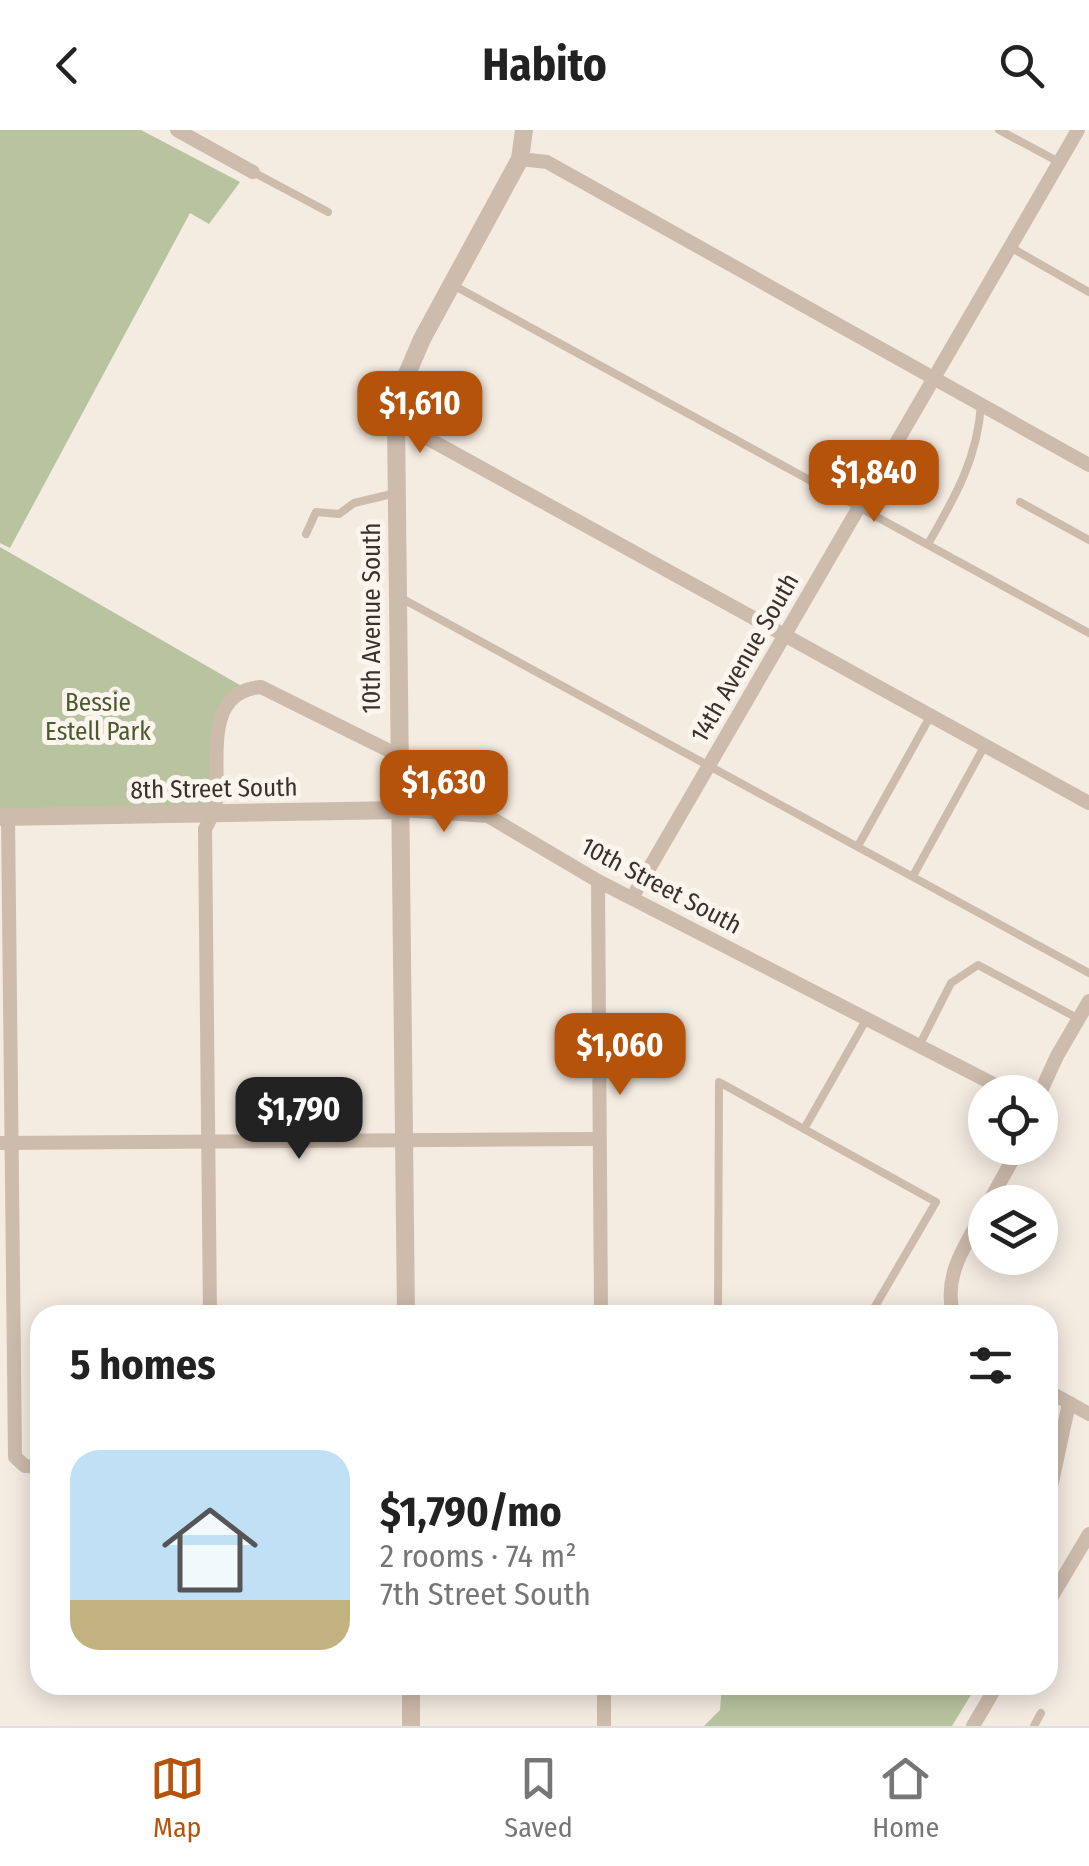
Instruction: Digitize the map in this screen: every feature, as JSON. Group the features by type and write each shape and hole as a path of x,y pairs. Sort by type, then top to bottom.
{"street":[{"path":"176,130 253,172"},
{"name":"10th Avenue South","path":"406,1305 396,421 407,374 520,159 524,130"},
{"path":"1080,130 1089,134"},
{"name":"14th Avenue South","path":"632,898 1080,130"},
{"path":"520,159 547,162 1089,464"},
{"path":"396,421 1089,803"},
{"name":"10th Street South","path":"213,815 218,726 227,705 245,688 261,686 448,780 488,816 598,881 976,1075"},
{"name":"8th Street South","path":"4,817 401,810 488,816"},
{"path":"210,1305 205,829 213,815"},
{"path":"4,817 6,1143 15,1456 20,1464 30,1466"},
{"path":"598,881 601,1305"},
{"path":"1049,1075 1089,1001"},
{"path":"6,1143 598,1139"},
{"path":"951,1305 949,1291 956,1262 968,1240"},
{"path":"1058,1397 1089,1414"},
{"path":"1058,1454 1069,1403"},
{"path":"1058,1586 1089,1534"},
{"path":"410,1695 411,1726"},
{"path":"604,1695 604,1726"},
{"path":"973,1726 991,1695"}],"lane":[{"path":"999,130 1059,162"},
{"path":"253,172 328,212"},
{"path":"1010,247 1089,292"},
{"path":"452,285 1089,633"},
{"path":"928,544 963,482 980,430 982,404"},
{"path":"306,534 316,512 339,514 354,503 396,493"},
{"path":"1020,502 1089,540"},
{"path":"396,595 1089,973"},
{"path":"858,846 931,715"},
{"path":"913,876 985,745"},
{"path":"919,1046 951,983 978,965 1079,1019"},
{"path":"804,1129 867,1019"},
{"path":"718,1305 719,1082 936,1202 876,1305"},
{"path":"1034,1726 1041,1713"}],"green space":[{"path":"0,130 141,130 240,182 209,224 190,213 10,548 0,543"},
{"name":"Bessie Estell Park","path":"0,547 245,688 227,705 213,815 0,817"},
{"path":"721,1695 971,1695 952,1726 704,1726 720,1710"}]}
